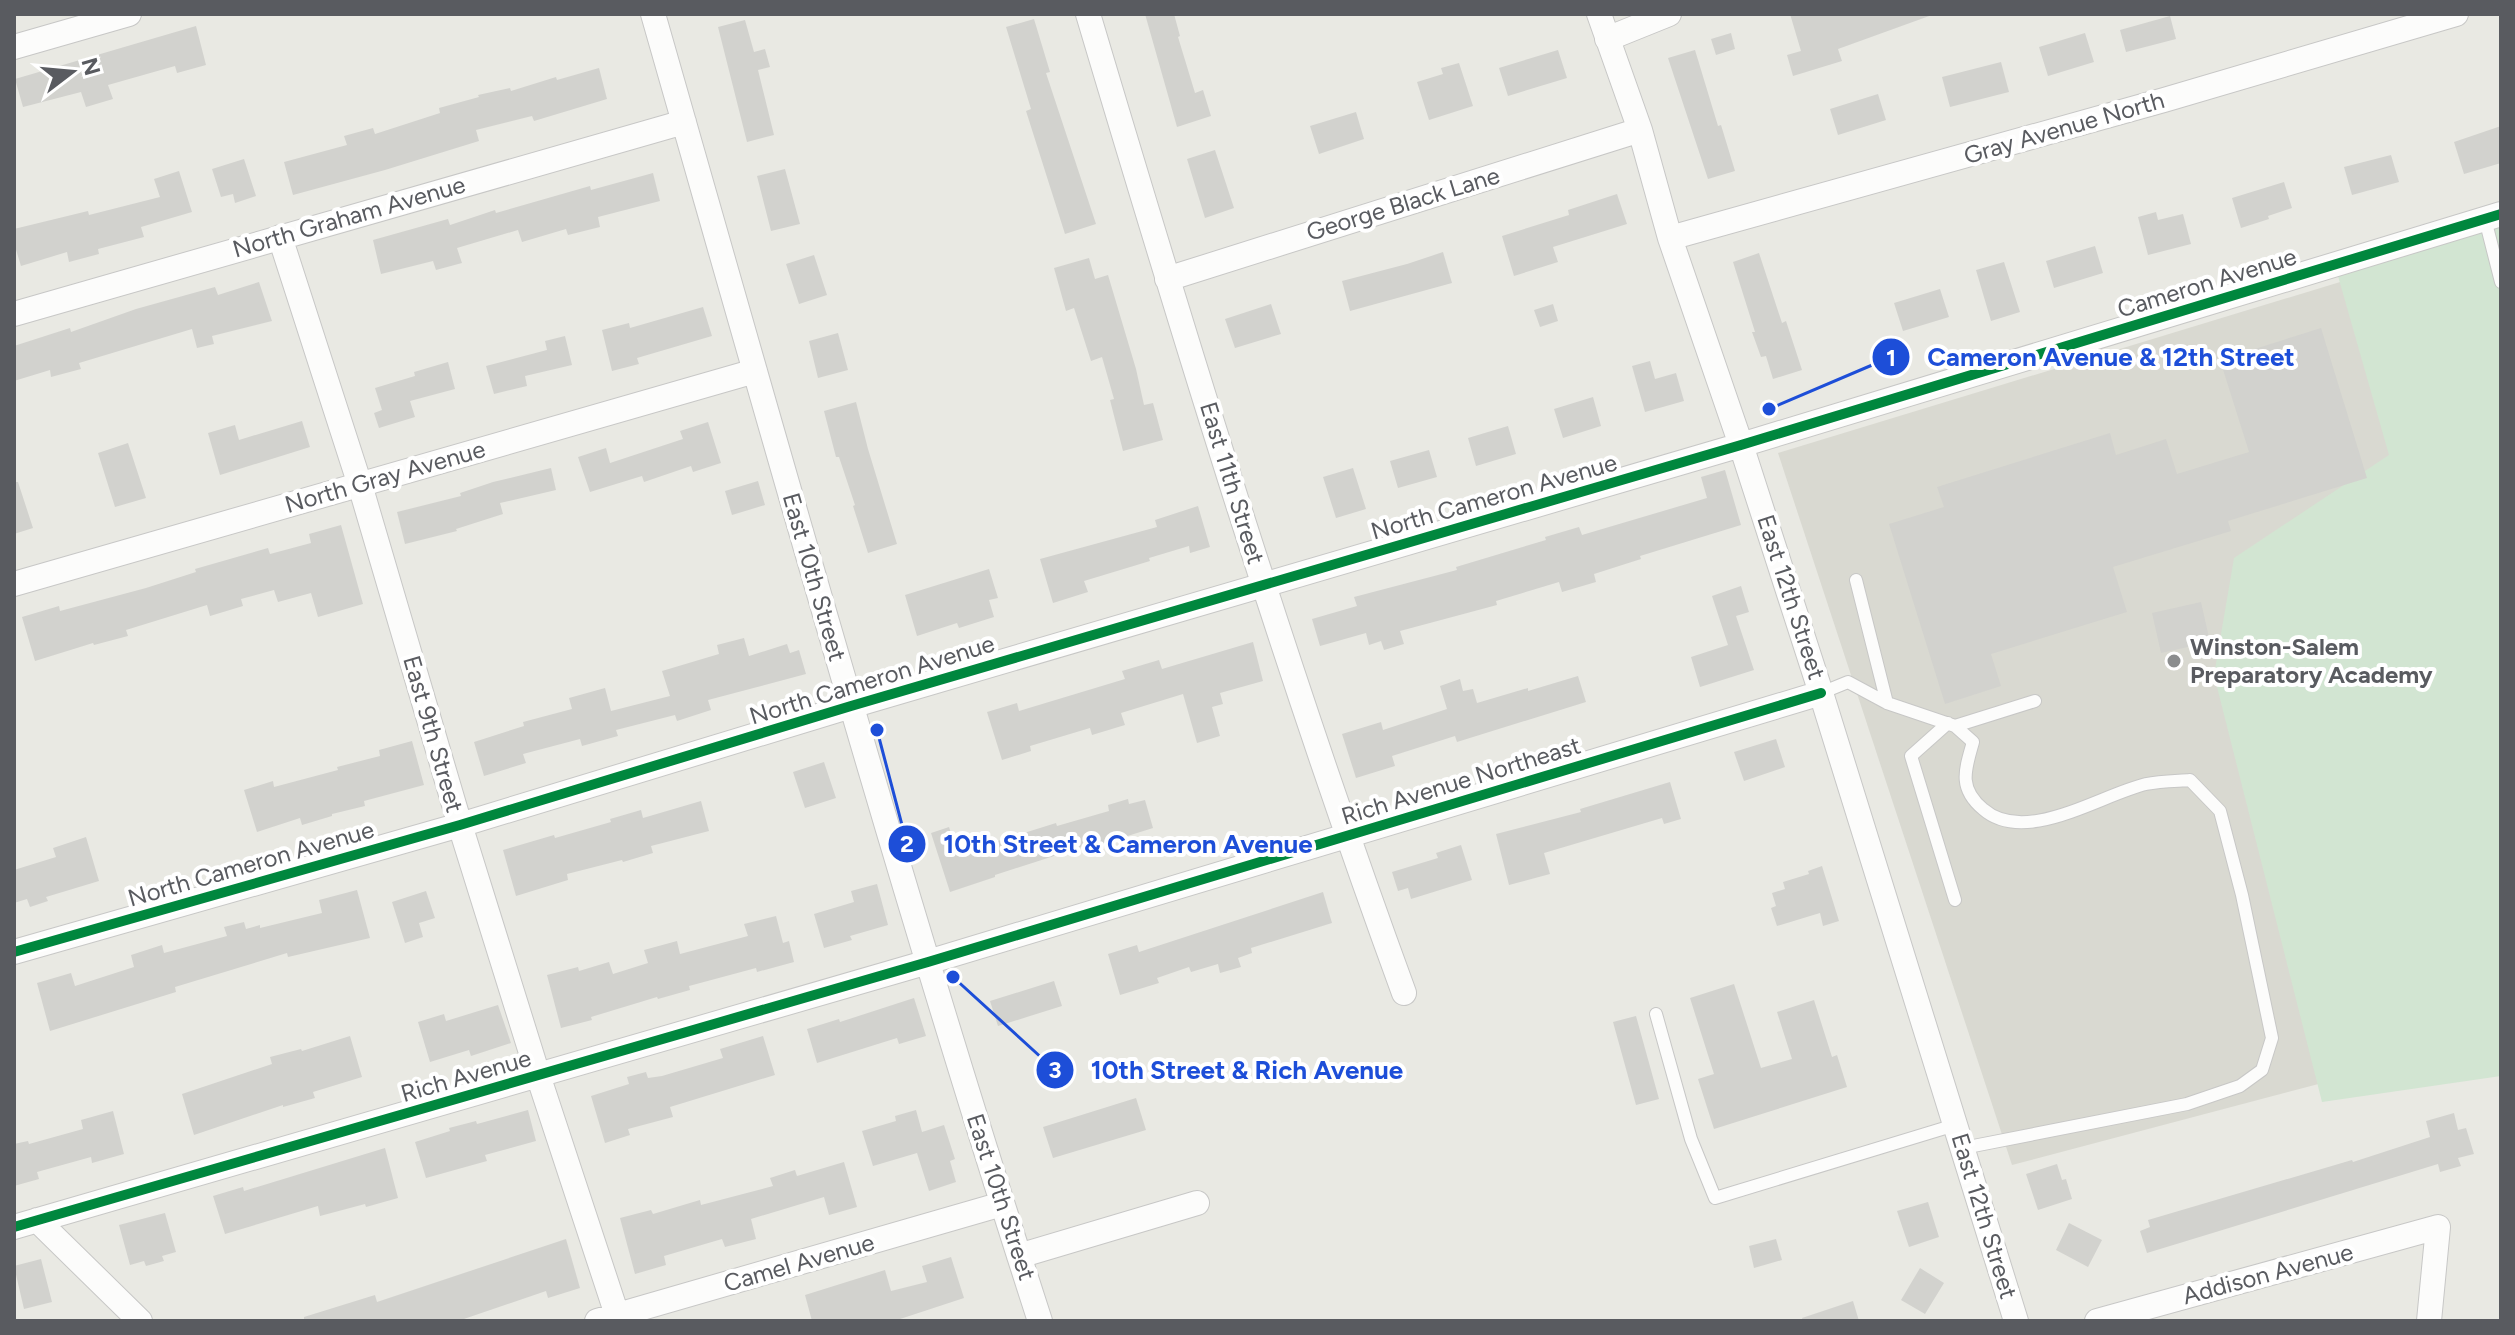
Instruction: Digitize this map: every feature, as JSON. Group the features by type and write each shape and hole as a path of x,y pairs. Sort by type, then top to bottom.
{"street":[{"path":"14,47 129,14"},
{"name":"East 10th Street","path":"653,14 851,706 1040,1321"},
{"name":"East 11th Street","path":"1088,14 1167,279 1264,585 1346,836 1404,993"},
{"name":"East 12th Street","path":"1599,14 1640,130 1670,238 1821,693 2016,1321"},
{"path":"1607,39 1669,14"},
{"name":"Gray Avenue North","path":"1670,238 2164,100 2456,14"},
{"name":"North Graham Avenue","path":"14,314 684,122"},
{"name":"George Black Lane","path":"1167,279 1640,130"},
{"name":"Cameron Avenue","path":"1741,445 2493,217"},
{"name":"East 9th Street","path":"280,237 360,485 611,1319"},
{"name":"North Gray Avenue","path":"14,584 755,371"},
{"name":"North Cameron Avenue","path":"14,952 460,825 851,706 1741,445"},
{"name":"Rich Avenue Northeast","path":"928,962 1821,693"},
{"name":"Rich Avenue","path":"26,1224 928,962"},
{"path":"1019,1256 1197,1203"},
{"name":"Camel Avenue","path":"611,1319 1002,1204"},
{"path":"26,1224 140,1321"},
{"name":"Addison Avenue","path":"2097,1321 2438,1227 2429,1321"}],"lane":[{"path":"2493,217 2501,282"},
{"path":"1856,580 1887,703"},
{"path":"1656,1014 1691,1139 1715,1198 1959,1136 2187,1104 2240,1086 2262,1070 2272,1038 2242,895 2220,811 2190,780 2148,783 2025,824 1993,818 1970,798 1965,771 1973,742 1952,725 1887,703 1848,682 1821,693"},
{"path":"1955,900 1911,756 1952,725 2035,701"}],"shaded area":[{"name":"Winston-Salem Preparatory Academy","path":"2501,233 2330,1081 2012,1165 1778,453"}],"green space":[{"path":"2501,221 2501,1076 2322,1102 2214,675 2234,558 2389,455 2336,269"}],"building":[{"path":"1145,14 1174,14 1195,93 1203,90 1211,116 1177,127"},
{"path":"1790,14 1932,15 1838,49 1842,61 1793,76 1787,55 1801,51"},
{"path":"2170,16 2176,39 2126,52 2120,30"},
{"path":"1034,19 1050,72 1046,73 1096,224 1065,234 1026,111 1031,109 1006,27"},
{"path":"745,20 754,52 765,49 770,67 758,70 774,135 747,142 718,27"},
{"path":"196,26 206,65 177,73 175,66 108,85 113,99 86,107 81,92 23,107 15,79"},
{"path":"1731,33 1735,49 1716,55 1711,39"},
{"path":"2085,33 2094,62 2048,76 2039,47"},
{"path":"1558,50 1567,78 1508,96 1499,68"},
{"path":"1695,50 1735,171 1708,179 1668,58"},
{"path":"2001,62 2009,92 1950,107 1942,77"},
{"path":"1459,63 1473,106 1429,120 1417,82 1443,74 1441,68"},
{"path":"599,68 607,99 534,121 532,116 476,130 479,141 293,195 284,162 347,145 344,136 373,128 375,134 440,113 439,108 478,95 510,88 511,91"},
{"path":"1878,94 1886,120 1838,135 1830,109"},
{"path":"1356,112 1364,139 1319,154 1310,126"},
{"path":"2501,126 2501,163 2464,174 2454,142"},
{"path":"1215,150 1234,208 1205,218 1187,159"},
{"path":"2391,155 2399,182 2352,195 2344,167"},
{"path":"244,159 256,196 235,203 233,194 221,197 212,169"},
{"path":"785,169 800,224 771,231 757,176"},
{"path":"179,171 192,212 141,227 144,237 98,249 99,254 69,262 67,252 21,266 14,243 14,229 160,197 154,179"},
{"path":"653,173 660,201 598,217 600,227 568,235 566,229 522,242 518,230 457,248 462,263 436,270 433,261 381,274 373,240 448,219 450,225 495,210 496,213 590,186 591,190"},
{"path":"2284,182 2292,208 2241,228 2232,198"},
{"path":"1617,194 1627,224 1553,247 1558,262 1514,276 1502,236 1569,215 1568,210"},
{"path":"2156,212 2158,220 2183,214 2191,244 2148,255 2138,217"},
{"path":"2095,246 2103,273 2054,288 2046,261"},
{"path":"1443,252 1452,283 1350,311 1342,281"},
{"path":"1759,253 1782,323 1786,321 1802,370 1773,379 1766,356 1761,357 1752,332 1755,332 1733,262"},
{"path":"814,255 827,295 799,304 786,264"},
{"path":"1089,258 1095,279 1108,275 1144,405 1153,403 1163,440 1123,451 1110,400 1114,399 1102,357 1091,361 1074,308 1066,311 1054,268"},
{"path":"2004,262 2020,312 1991,321 1976,270"},
{"path":"259,282 272,321 212,336 214,344 197,348 192,329 79,363 81,369 51,377 50,370 14,381 14,346 70,328 71,332 136,309 215,287 218,295"},
{"path":"1940,289 1949,317 1903,331 1894,303"},
{"path":"1271,304 1281,334 1235,348 1225,319"},
{"path":"1553,304 1558,321 1540,327 1534,310"},
{"path":"703,307 712,336 637,358 639,364 612,371 602,330 629,323 630,328"},
{"path":"2321,328 2367,478 2228,521 2231,531 2113,567 2127,612 1991,654 2001,686 1945,704 1889,524 1944,507 1937,487 2110,433 2116,455 2166,439 2177,474 2249,452 2220,360"},
{"path":"838,333 848,370 818,378 809,341"},
{"path":"565,336 572,365 525,376 527,386 494,394 486,366 547,350 545,341"},
{"path":"1650,361 1655,379 1676,373 1684,401 1645,412 1632,366"},
{"path":"448,362 455,389 410,401 415,417 379,428 374,413 382,410 375,388"},
{"path":"1593,397 1601,426 1563,438 1554,409"},
{"path":"856,402 897,544 868,553 824,411"},
{"path":"302,421 310,447 220,475 208,433 235,425 239,440"},
{"path":"708,422 721,463 693,472 691,466 644,482 642,476 590,492 578,457 606,448 610,463 683,439 680,431"},
{"path":"1508,426 1516,454 1476,466 1468,438"},
{"path":"128,443 146,498 115,507 98,453"},
{"path":"1429,450 1437,477 1398,488 1390,461"},
{"path":"551,468 556,490 500,503 503,514 457,531 405,544 397,512 461,496 460,493 493,482"},
{"path":"1353,468 1366,509 1336,518 1323,477"},
{"path":"1725,470 1741,525 1640,556 1641,559 1594,574 1596,582 1562,592 1559,582 1496,601 1497,605 1400,631 1404,644 1384,650 1381,641 1369,645 1366,633 1320,646 1312,619 1357,606 1354,597 1457,570 1456,567 1579,527 1582,535 1707,498 1701,477"},
{"path":"758,481 765,505 732,515 725,491"},
{"path":"14,482 18,482 33,528 14,534"},
{"path":"1198,506 1210,547 1190,553 1189,546 1084,581 1088,592 1053,603 1040,559 1157,527 1155,520"},
{"path":"341,525 363,604 318,617 311,593 278,602 274,590 241,599 243,606 210,616 207,605 126,630 128,636 35,661 22,617 59,606 60,611 146,588 196,572 195,569 268,548 270,554 311,543 309,534"},
{"path":"989,569 998,598 989,600 994,617 959,628 957,623 917,636 905,595"},
{"path":"1741,586 1749,612 1736,616 1754,670 1700,687 1691,657 1728,645 1712,596"},
{"path":"2201,602 2210,642 2161,653 2152,613"},
{"path":"744,638 749,656 787,644 790,653 799,650 806,674 708,700 711,710 677,721 675,715 616,730 618,736 582,746 580,739 523,754 526,763 484,776 474,742 524,726 523,722 572,709 569,698 605,688 611,711 670,696 662,671 719,654 717,645"},
{"path":"1253,642 1263,681 1220,693 1223,704 1212,707 1220,736 1197,743 1183,694 1121,713 1125,725 1092,735 1090,728 1030,746 1031,751 1002,760 987,712 1017,703 1019,711 1125,679 1122,671 1159,660 1162,669"},
{"path":"1578,676 1586,702 1457,742 1455,736 1392,756 1395,766 1356,778 1342,734 1381,722 1383,730 1447,709 1440,686 1460,679 1463,691 1473,689 1477,703"},
{"path":"1776,739 1785,767 1744,781 1734,752"},
{"path":"412,741 424,785 364,801 365,806 302,825 300,818 257,832 244,790 273,781 274,787 338,770 337,767 380,756 379,750"},
{"path":"824,762 836,798 805,808 793,772"},
{"path":"1670,782 1681,819 1664,824 1662,818 1544,853 1550,874 1509,885 1496,834 1581,812 1580,809"},
{"path":"1128,799 1129,804 1145,800 1153,828 1086,849 1085,846 950,892 931,833 949,827 957,851 1109,811 1108,805"},
{"path":"701,801 709,831 651,846 653,853 567,874 568,880 516,896 503,850 611,822 610,819 641,810 643,818"},
{"path":"86,837 99,881 46,897 48,901 30,907 27,899 14,903 14,870 56,857 53,848"},
{"path":"1461,845 1472,880 1411,899 1408,888 1398,891 1392,872 1438,858 1436,853"},
{"path":"1822,866 1839,921 1823,926 1820,913 1777,926 1771,908 1776,906 1772,893 1785,889 1783,882 1809,874 1808,871"},
{"path":"877,884 888,925 850,936 852,940 824,948 814,914 854,902 851,891"},
{"path":"357,890 370,938 288,957 287,953 175,987 176,992 50,1031 37,983 71,973 75,986 134,967 131,955 162,945 164,953 227,936 224,927 244,922 246,929 260,925 260,928 322,913 319,900"},
{"path":"426,891 435,918 419,923 423,937 405,943 392,902"},
{"path":"1323,892 1332,923 1251,948 1252,953 1238,958 1241,967 1220,973 1218,964 1191,972 1189,967 1157,978 1159,983 1120,995 1108,954 1137,945 1139,952"},
{"path":"776,916 783,943 789,941 794,962 757,972 756,968 689,986 690,990 657,997 561,1028 547,975 578,967 579,971 609,962 613,974 648,963 644,950 677,941 680,954 748,936 744,924"},
{"path":"1054,981 1062,1006 998,1026 990,1001"},
{"path":"1734,984 1761,1068 1792,1059 1777,1012 1814,1000 1832,1057 1837,1055 1847,1087 1714,1129 1698,1079 1714,1074 1690,998"},
{"path":"914,998 926,1036 899,1044 897,1038 817,1063 807,1029 839,1019 840,1022"},
{"path":"498,1005 511,1043 471,1056 469,1050 430,1062 418,1022 444,1014 446,1021"},
{"path":"1636,1016 1659,1099 1636,1105 1613,1022"},
{"path":"350,1036 362,1077 313,1092 315,1098 283,1105 194,1135 182,1094 272,1064 270,1057"},
{"path":"763,1036 775,1075 670,1107 673,1117 628,1129 630,1135 605,1143 591,1096 629,1084 627,1077 646,1072 648,1078 662,1076 723,1058 720,1049"},
{"path":"1136,1098 1146,1130 1053,1158 1043,1127"},
{"path":"528,1110 536,1141 485,1155 487,1161 426,1178 415,1142 450,1131 449,1128"},
{"path":"916,1110 922,1132 944,1125 955,1159 950,1161 956,1182 929,1191 917,1153 873,1166 862,1131 896,1121 895,1116"},
{"path":"113,1111 124,1154 92,1163 91,1157 37,1172 39,1179 14,1186 14,1144 28,1141 29,1144 83,1129 81,1120"},
{"path":"2454,1113 2458,1130 2466,1128 2474,1154 2458,1158 2461,1166 2440,1172 2438,1164 2147,1253 2140,1231 2150,1227 2148,1220 2430,1137 2426,1121"},
{"path":"385,1148 398,1198 320,1216 318,1206 225,1234 213,1196 243,1187 244,1191"},
{"path":"844,1162 857,1207 829,1215 824,1197 751,1219 756,1239 725,1247 722,1239 664,1256 666,1265 635,1274 620,1218 651,1210 653,1214 700,1200 701,1205 773,1186 770,1178 795,1170 797,1176"},
{"path":"2057,1164 2072,1199 2038,1210 2026,1174"},
{"path":"1928,1202 1939,1237 1909,1247 1897,1211"},
{"path":"165,1213 176,1252 162,1256 164,1261 146,1266 144,1261 130,1265 119,1225"},
{"path":"2069,1223 2102,1240 2088,1267 2056,1250"},
{"path":"566,1239 580,1288 548,1298 546,1291 458,1321 304,1321 304,1317 375,1295 377,1302"},
{"path":"1776,1239 1782,1260 1754,1268 1749,1246"},
{"path":"951,1257 964,1298 894,1321 812,1321 805,1295 885,1270 891,1291 927,1282 922,1266"},
{"path":"41,1259 52,1302 24,1309 14,1266"},
{"path":"1920,1268 1944,1283 1925,1314 1901,1300"},
{"path":"1853,1301 1859,1321 1803,1321 1802,1318"}],"cycle path":[{"path":"14,952 460,825 851,706 1741,445 2501,214"},
{"path":"14,1227 928,962 1821,693"}],"place":[{"name":"Cameron Avenue & 12th Street","path":"1769,409"},
{"name":"Winston-Salem Preparatory Academy","path":"2174,661"},
{"name":"10th Street & Cameron Avenue","path":"877,730"},
{"name":"10th Street & Rich Avenue","path":"953,977"}]}
